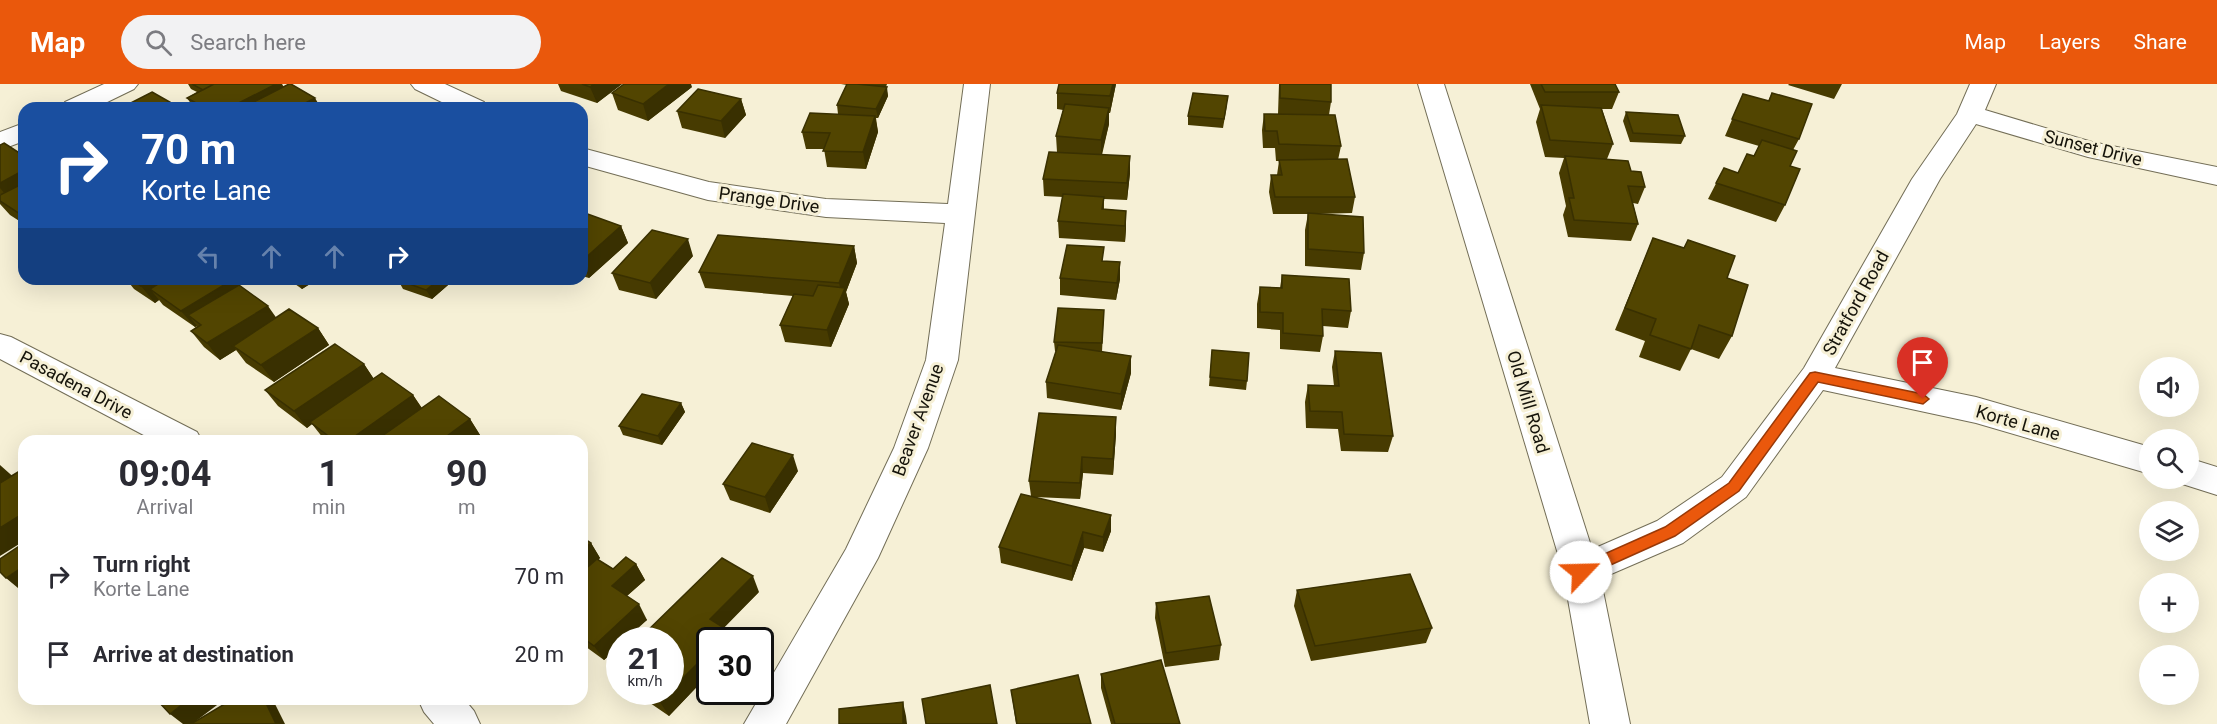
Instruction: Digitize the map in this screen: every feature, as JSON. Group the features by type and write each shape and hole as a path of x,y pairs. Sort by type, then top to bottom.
{"street":[{"path":"87,102 125,84"},
{"path":"424,84 462,102"},
{"name":"Beaver Avenue","path":"764,724 860,558 911,448 942,360 977,84"},
{"name":"Old Mill Road","path":"1431,84 1581,572 1610,724"},
{"name":"Stratford Road","path":"1581,572 1670,532 1734,487 1815,376 1926,179 1970,114 1983,84"},
{"name":"Sunset Drive","path":"1970,114 2088,149 2217,176"},
{"path":"0,142 18,134"},
{"name":"Prange Drive","path":"588,158 708,191 826,208 961,214"},
{"name":"Pasadena Drive","path":"0,345 173,435"},
{"name":"Korte Lane","path":"1815,376 1976,410 2139,458"},
{"path":"2199,475 2217,481"},
{"path":"443,705 460,724"}],"building":[{"path":"192,84 214,84 203,90"},
{"path":"214,84 276,84 241,102 194,102 187,98"},
{"path":"289,84 315,98 307,102 254,102"},
{"path":"624,84 669,84 643,104 612,93"},
{"path":"847,84 887,87 876,109 837,105"},
{"path":"1059,84 1113,84 1110,96 1057,93"},
{"path":"1280,84 1331,84 1331,102 1280,98"},
{"path":"1541,84 1615,84 1619,92 1545,92"},
{"path":"698,89 741,99 721,121 677,111"},
{"path":"152,92 170,102 133,102"},
{"path":"1193,93 1228,96 1224,119 1188,116"},
{"path":"1772,93 1812,104 1799,139 1732,119 1743,94 1769,101"},
{"path":"1065,104 1109,108 1101,140 1056,136"},
{"path":"1541,105 1601,108 1613,144 1550,140"},
{"path":"1626,112 1678,115 1685,136 1633,133"},
{"path":"810,113 875,116 863,152 823,151 830,133 802,132"},
{"path":"1264,114 1335,115 1341,146 1279,144 1277,131 1265,131"},
{"path":"1762,140 1797,151 1790,166 1800,169 1785,205 1716,183 1724,168 1738,173 1747,154 1754,156"},
{"path":"4,143 18,152 18,173 0,183 0,145"},
{"path":"1049,152 1130,156 1127,183 1043,179"},
{"path":"1565,156 1628,161 1631,171 1641,172 1645,187 1628,186 1638,224 1574,220 1569,198 1574,198"},
{"path":"1347,159 1355,197 1275,197 1271,175 1282,175 1279,160"},
{"path":"18,186 18,213 0,201 0,195"},
{"path":"1063,194 1104,197 1102,209 1126,211 1125,226 1058,221"},
{"path":"1308,213 1363,217 1364,253 1308,249"},
{"path":"588,214 621,226 588,256"},
{"path":"652,230 688,239 650,283 612,273"},
{"path":"718,235 854,246 839,283 699,272"},
{"path":"1653,238 1684,248 1688,240 1735,256 1727,278 1748,285 1732,336 1699,325 1691,349 1650,335 1656,319 1625,308"},
{"path":"1067,245 1104,247 1102,261 1120,262 1117,283 1060,278"},
{"path":"1282,275 1349,279 1351,311 1322,309 1323,336 1283,333 1283,313 1260,312 1260,287 1282,288"},
{"path":"156,285 224,285 181,311 150,289"},
{"path":"239,285 268,306 207,343 191,331 201,325 188,315"},
{"path":"412,285 432,285 426,290"},
{"path":"818,285 845,288 827,330 780,325 794,294 813,296"},
{"path":"1058,308 1104,310 1102,343 1054,342"},
{"path":"289,309 318,328 261,365 233,346"},
{"path":"335,344 364,364 294,411 265,390"},
{"path":"1058,345 1131,356 1121,394 1046,382"},
{"path":"1212,350 1249,353 1247,381 1210,377"},
{"path":"1335,351 1381,353 1393,436 1344,434 1342,412 1310,411 1308,385 1339,386"},
{"path":"382,373 413,395 356,435 327,435 310,422"},
{"path":"642,394 681,403 658,436 619,426"},
{"path":"439,396 470,419 448,435 384,435"},
{"path":"1039,413 1116,417 1113,459 1082,457 1080,483 1029,481"},
{"path":"752,443 793,455 765,497 723,484"},
{"path":"18,472 18,517 0,528 0,483"},
{"path":"1021,494 1111,515 1103,537 1083,532 1072,566 999,547"},
{"path":"18,547 18,570 6,578 0,572 0,559"},
{"path":"626,557 636,564 612,586 639,604 614,627 606,627 606,635 594,646 588,642 588,567 597,559 613,569"},
{"path":"722,558 753,576 710,619 723,627 696,627 696,665 684,677 684,627 651,627"},
{"path":"1410,574 1432,628 1315,646 1297,590"},
{"path":"1209,596 1221,645 1166,653 1156,603"},
{"path":"1161,660 1180,724 1115,724 1101,674"},
{"path":"1078,675 1091,724 1017,724 1011,690"},
{"path":"990,685 997,724 926,724 922,699"},
{"path":"903,702 903,724 839,724 839,709"},
{"path":"162,705 181,705 170,714"},
{"path":"223,705 267,705 276,724 191,724"}],"route":[{"path":"1581,572 1670,532 1734,487 1815,376 1923,399"}]}
